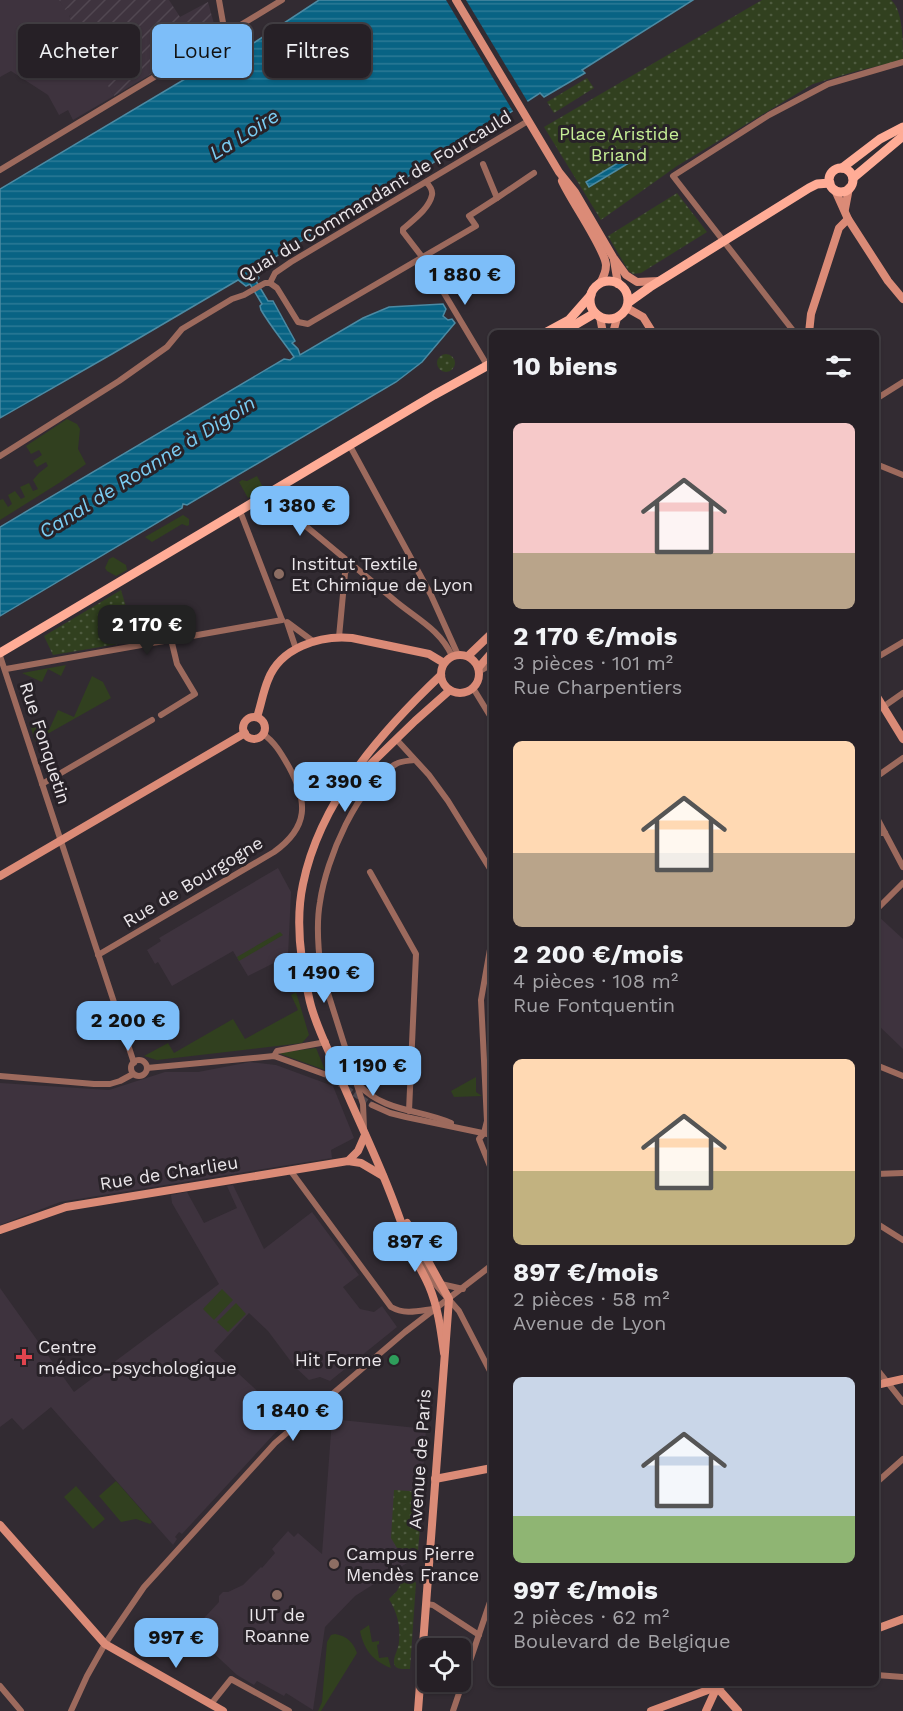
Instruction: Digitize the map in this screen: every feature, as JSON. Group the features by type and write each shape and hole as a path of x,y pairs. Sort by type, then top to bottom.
{"main road":[{"path":"456,0 559,172 575,192 598,238 626,275 633,280 645,283 659,281"},
{"path":"809,188 816,181 903,127"},
{"path":"845,210 853,178 903,136"},
{"path":"853,178 848,170 838,169 830,176 832,186 848,219 888,281 903,299"},
{"path":"614,330 617,318 628,305 650,287 809,188 817,184 832,186 842,191 849,188"},
{"path":"809,330 810,318 839,228 848,219"},
{"path":"551,330 569,320 600,284 606,265 598,238"},
{"path":"613,257 628,305 643,317 651,330"},
{"path":"600,284 609,281 621,286 650,287"},
{"path":"591,295 591,304 602,330"},
{"path":"597,315 607,320 617,318"},
{"path":"567,330 597,315"},
{"path":"0,654 454,383 489,365"},
{"path":"468,656 489,636"},
{"path":"257,717 272,672 282,658 314,642 339,637 429,654 444,663"},
{"path":"479,669 472,658 455,656 444,663 442,681 450,690 462,693 473,688 477,683 479,669 489,656"},
{"path":"441,675 371,749 341,793 315,843 302,885 301,950 310,1003 388,1188 411,1250 430,1288 444,1353"},
{"path":"341,793 450,690"},
{"path":"879,700 903,739"},
{"path":"244,733 243,726 246,720 257,717"},
{"path":"244,733 254,739 263,734 265,724 257,717"},
{"path":"0,876 244,733"},
{"path":"348,1161 358,1152 364,1135"},
{"name":"Rue de Charlieu","path":"0,1230 66,1207 348,1161 361,1162 383,1176"},
{"path":"388,1188 449,1299 444,1353"},
{"name":"Avenue de Paris","path":"418,1711 444,1353"},
{"path":"879,1384 903,1379"},
{"path":"435,1479 489,1469"},
{"path":"0,1525 105,1644 224,1711"},
{"path":"879,1625 903,1619"},
{"path":"651,1711 713,1686"},
{"path":"706,1711 715,1686"},
{"path":"716,1686 738,1711"}],"street":[{"path":"219,0 223,24"},
{"path":"242,24 282,0"},
{"path":"793,330 673,176 769,115 828,84 903,62"},
{"path":"0,170 152,78"},
{"name":"Quai du Commandant de Fourcauld","path":"0,456 119,381 167,347 182,329 231,299 244,295 260,285 270,283 274,274 283,267 528,121"},
{"path":"483,164 496,198"},
{"path":"270,283 277,288 298,322 308,324 476,226 469,216 534,173"},
{"path":"426,182 432,191 432,196 403,230 489,362"},
{"path":"879,397 903,382"},
{"path":"350,446 431,595 455,656"},
{"path":"879,465 903,475"},
{"path":"270,493 273,499 400,605 432,628 455,656"},
{"path":"240,511 296,649"},
{"path":"339,637 345,573 350,563"},
{"path":"6,669 284,621 314,642"},
{"path":"161,715 195,694 177,664 171,639"},
{"path":"879,656 903,642"},
{"name":"Rue Fonquetin","path":"0,654 134,1063"},
{"path":"479,669 489,666"},
{"path":"473,688 489,714"},
{"path":"883,707 903,693"},
{"path":"42,784 152,720"},
{"name":"Rue de Bourgogne","path":"98,955 258,862 283,846 296,830 302,816 302,795 280,752 263,734"},
{"path":"396,739 429,775 448,801 489,867"},
{"path":"879,775 903,758"},
{"path":"364,1135 363,1104 327,996 321,970 318,948 320,902 326,871 337,840 362,798 373,784 395,764 414,760"},
{"path":"879,822 903,867"},
{"path":"879,833 885,833"},
{"path":"370,872 416,954 409,1111"},
{"path":"879,907 903,883"},
{"path":"489,955 481,1000 487,1121 484,1133 478,1139 489,1164"},
{"path":"274,1056 277,1050 326,1042"},
{"path":"147,1068 274,1056 324,1074"},
{"path":"133,1074 131,1069 134,1063 141,1061 147,1068"},
{"path":"879,1066 903,1076"},
{"path":"0,1076 110,1084 133,1074 141,1076 147,1068"},
{"path":"357,1083 375,1099 438,1118 458,1127"},
{"path":"372,1104 398,1115 489,1134"},
{"path":"290,1170 391,1307 408,1313 436,1309"},
{"path":"879,1174 903,1173"},
{"path":"879,1225 903,1240"},
{"path":"405,1230 436,1285 459,1311 489,1369"},
{"path":"71,1711 105,1644 144,1587 275,1443 420,1320 489,1267"},
{"path":"441,1284 463,1289"},
{"path":"436,1309 442,1318 446,1336"},
{"path":"879,1372 903,1402"},
{"path":"879,1480 903,1459"},
{"path":"426,1604 433,1605 479,1635"},
{"path":"453,1711 489,1605"},
{"path":"879,1675 903,1677"},
{"path":"211,1704 231,1679 290,1711"},
{"path":"0,1686 21,1711"}],"shaded area":[{"path":"0,0 59,0 65,9 68,8 74,24 18,24 18,76 11,71 0,77"},
{"path":"59,0 169,0 180,17 208,2 214,24 152,24 152,73 114,96 103,78 140,78 140,24 73,24 68,8 65,10"},
{"path":"22,78 104,78 114,96 73,120 68,110 59,115 48,95"},
{"path":"278,868 291,892 288,956 248,976 233,951 172,986 158,962 155,964 147,950 161,941 159,938"},
{"path":"879,917 903,939 903,1049 879,1026"},
{"path":"250,1062 276,1065 333,1086 354,1138 331,1150 332,1158 60,1202 0,1225 0,1083 109,1090 165,1072 198,1072"},
{"path":"233,1185 264,1249 312,1212 359,1275 343,1287 360,1309 374,1312 382,1306 397,1327 330,1381 320,1377 309,1380 295,1367 268,1331 249,1313 214,1351 267,1400 275,1393 284,1402 277,1410 289,1421 275,1433 182,1534 179,1532 173,1545 51,1407 23,1430 12,1418 0,1427 0,1288 74,1392 219,1284 172,1203 171,1195 187,1192 204,1223 237,1208 227,1186"},
{"name":"Campus Pierre Mendès France","path":"332,1419 426,1429 418,1556 355,1596 325,1627 313,1710 286,1693 284,1696 257,1681 254,1685 237,1675 191,1632 219,1602 219,1596 223,1592 243,1585 262,1568 275,1553 272,1549 288,1531 294,1537 298,1533 322,1554"}],"green space":[{"name":"Place Aristide Briand","path":"762,0 891,0 900,18 903,60 813,84 677,166 601,220 544,127"},
{"path":"587,78 594,88 554,113 547,102"},
{"path":"677,193 707,232 641,273 633,274 628,270 608,236"},
{"path":"442,354 450,354 455,359 453,370 442,372 437,367 437,359"},
{"path":"67,419 77,424 80,429 78,449 86,464 0,520 0,500 3,499 8,507 12,504 8,495 15,491 21,499 25,497 20,487 29,483 33,491 38,489 33,480 48,466 46,462 37,467 33,461 42,455 39,450 31,454 26,446"},
{"path":"257,476 264,489 248,498 239,482"},
{"path":"183,515 189,519 189,525 182,524 152,542 145,537"},
{"path":"113,557 126,565 127,570 116,576 105,568 109,559"},
{"path":"121,590 136,641 53,655 44,636"},
{"path":"66,665 61,676 48,669 42,682 22,673"},
{"path":"92,676 103,682 111,698 35,741 29,722 49,730 58,710 74,717"},
{"path":"280,932 283,935 239,961 237,957"},
{"path":"296,992 309,1035 302,1043 157,1060 144,1056 168,1043 174,1053 233,1019 245,1039 298,1010 291,995"},
{"path":"316,1048 325,1070 278,1053"},
{"path":"476,1077 476,1092 482,1096 454,1097 451,1091"},
{"path":"222,1289 233,1300 214,1320 203,1309"},
{"path":"236,1303 246,1314 228,1332 217,1322"},
{"path":"116,1481 152,1522 150,1524 136,1519 121,1522 99,1496"},
{"path":"76,1486 105,1519 93,1529 64,1497"},
{"path":"394,1490 423,1492 418,1551 397,1548 391,1538"},
{"path":"411,1576 416,1583 410,1669 402,1669 394,1664 399,1645 399,1625 389,1599 397,1591 402,1581"},
{"path":"369,1625 372,1642 379,1641 377,1645 379,1658 388,1657 391,1668 374,1658 364,1644 360,1631"},
{"path":"335,1634 349,1640 357,1653 321,1711 318,1711 322,1702 327,1642 331,1635"}],"water":[{"path":"319,0 693,0 582,70 585,73 544,97 540,93 431,164 369,197 349,212 257,268 255,273 259,278 256,281 268,301 273,301 300,355 363,318 389,307 443,304 446,309 443,316 448,320 452,319 455,323 422,362 396,382 187,505 183,504 182,508 0,616 0,527 284,359 290,360 294,357 261,310 262,304 250,284 246,286 238,280 0,418 0,189 187,78 252,78 252,44 264,36 264,78 371,78 371,24 282,24"},
{"path":"643,148 647,152 589,187 586,182"}],"pier":[{"path":"446,0 466,0 529,104 514,113"}],"tunnel":[{"path":"324,1074 372,1105"}],"place":[{"name":"Institut Textile Et Chimique de Lyon","path":"279,574"},
{"name":"Centre médico-psychologique","path":"24,1357"},
{"name":"Hit Forme","path":"394,1360"},
{"name":"Campus Pierre Mendès France","path":"334,1564"},
{"name":"IUT de Roanne","path":"277,1595"}],"water label":[{"name":"La Loire","path":"244,134"},
{"name":"Canal de Roanne à Digoin","path":"147,467"}]}
